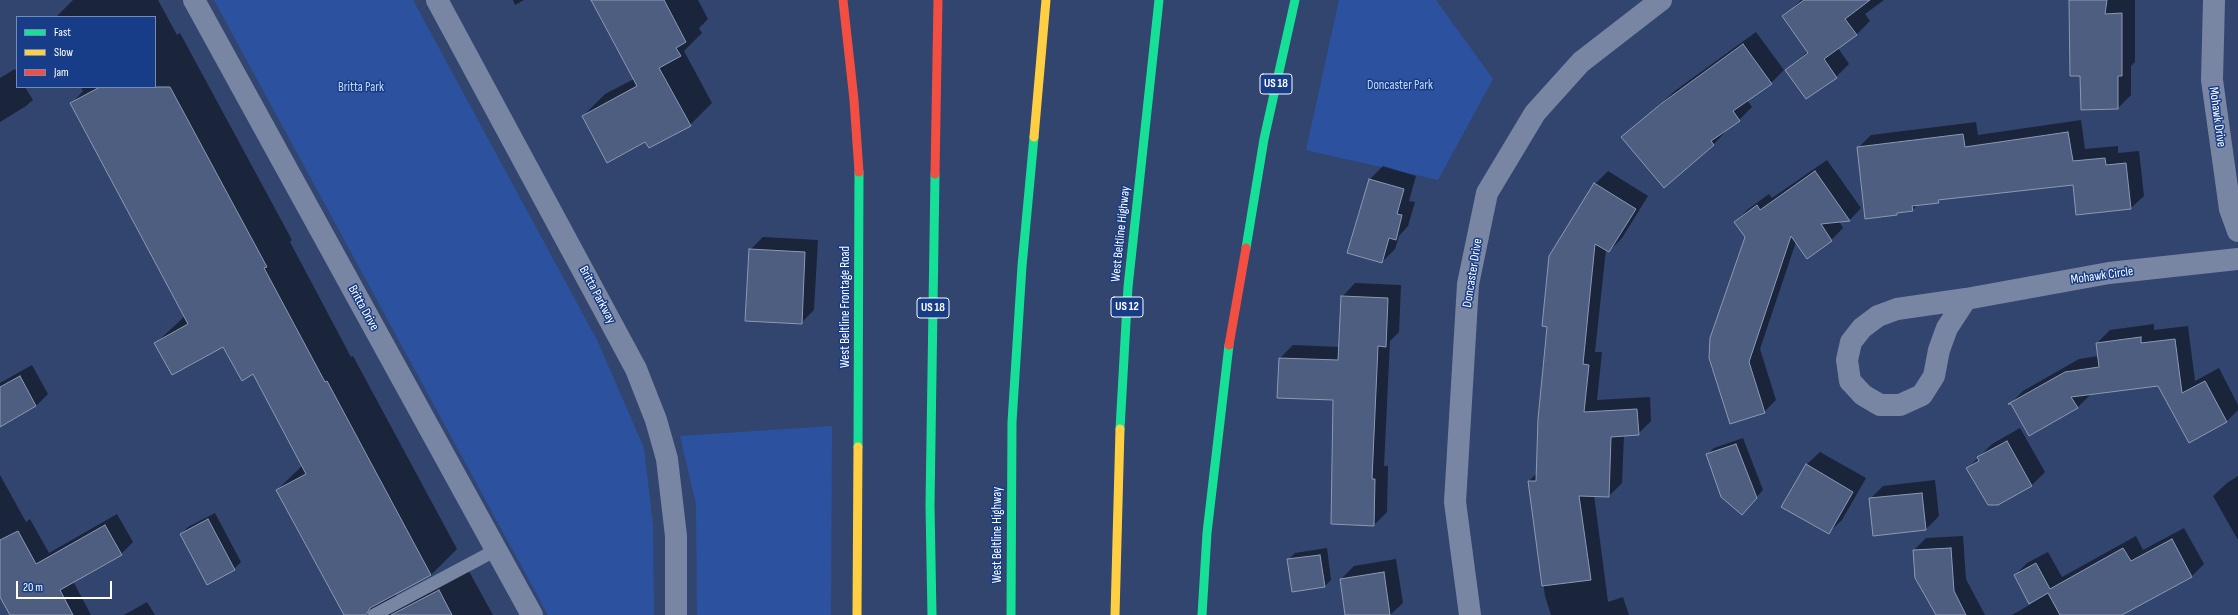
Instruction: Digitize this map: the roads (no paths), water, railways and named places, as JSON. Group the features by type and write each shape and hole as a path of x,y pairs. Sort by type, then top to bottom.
{"main road":[{"name":"West Beltline Frontage Road","path":"843,0 854,100 859,169 857,615"},
{"name":"US 18","path":"932,615 930,505 938,0"},
{"name":"West Beltline Highway","path":"1011,615 1010,526 1013,414 1022,266 1046,0"},
{"name":"West Beltline Highway","path":"1115,615 1118,473 1128,287 1159,0"},
{"name":"US 18","path":"1202,615 1207,533 1229,348 1264,139 1295,0"}],"street":[{"name":"Britta Drive","path":"194,0 532,615"},
{"name":"Britta Parkway","path":"437,0 636,369 656,420 667,459 676,536 676,615"},
{"name":"Doncaster Drive","path":"1470,615 1455,502 1468,284 1487,193 1535,113 1582,62 1661,0"},
{"name":"Mohawk Drive","path":"2214,0 2212,80 2230,209 2238,231"},
{"name":"Mohawk Circle","path":"1966,299 1947,328 1939,350 1934,376 1922,395 1900,405 1880,405 1863,396 1850,381 1847,360 1851,342 1862,328 1878,316 1897,309 1966,299 2109,273 2238,260"}],"lane":[{"path":"374,615 496,550"}],"park label":[{"name":"Doncaster Park","path":"1400,86"},
{"name":"Britta Park","path":"361,88"}]}
